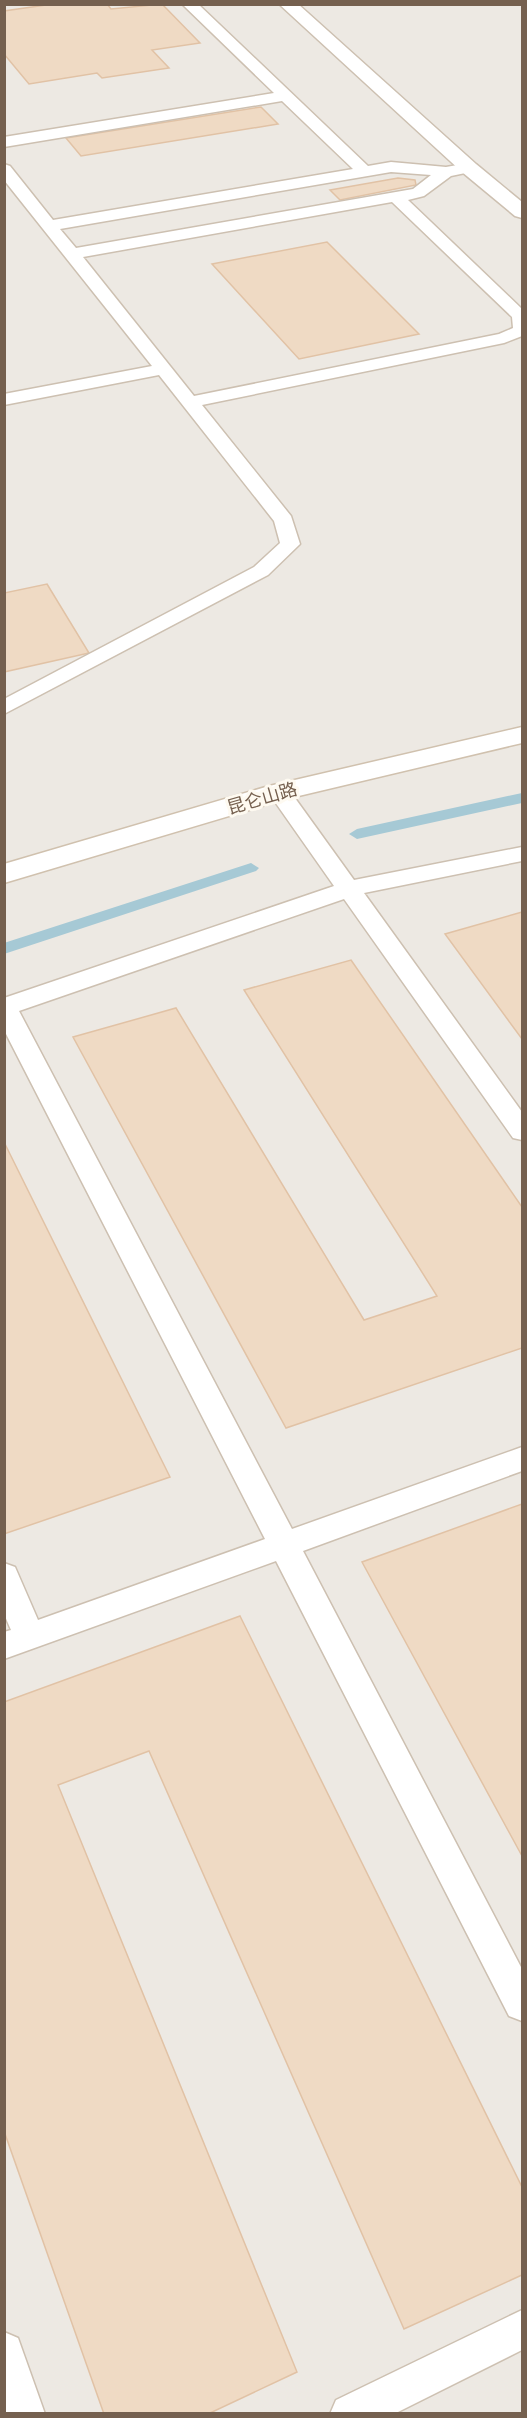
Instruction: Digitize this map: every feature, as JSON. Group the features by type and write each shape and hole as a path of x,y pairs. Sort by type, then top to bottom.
{"street":[{"path":"287,4 469,168 522,212"},
{"name":"昆仑山路","path":"4,874 279,792 522,735"}],"lane":[{"path":"189,4 365,172"},
{"path":"4,142 285,96"},
{"path":"49,226 391,167 446,172 469,168"},
{"path":"4,170 284,520 290,544 261,571 4,708"},
{"path":"72,255 418,193 446,172"},
{"path":"190,402 504,338 522,330 520,316 396,197"},
{"path":"4,400 163,369"},
{"path":"279,792 522,1131"},
{"path":"522,854 349,889 5,1007 522,2004"},
{"path":"4,1576 17,1642 522,1459"},
{"path":"350,2414 522,2330"},
{"path":"4,2352 25,2414"}],"shaded area":[{"path":"5,5 522,5 522,2413 5,2413"}],"building":[{"path":"53,4 107,4 111,9 162,4 200,43 152,50 169,68 102,78 97,73 29,84 4,54 4,11"},
{"path":"261,107 278,124 81,156 66,138"},
{"path":"398,178 415,180 416,185 340,200 330,190"},
{"path":"327,242 419,334 299,359 212,264"},
{"path":"47,584 89,653 4,672 4,593"},
{"path":"522,912 522,1039 445,934"},
{"path":"351,960 522,1207 522,1348 286,1428 73,1037 176,1008 364,1320 437,1296 244,990"},
{"path":"4,1142 170,1477 4,1534"},
{"path":"522,1504 522,1856 362,1562"},
{"path":"240,1616 522,2187 522,2275 404,2329 149,1751 58,1785 297,2372 208,2414 104,2414 4,2131 4,1702"}],"waterway":[{"path":"357,834 522,798"},
{"path":"4,949 251,868"}]}
